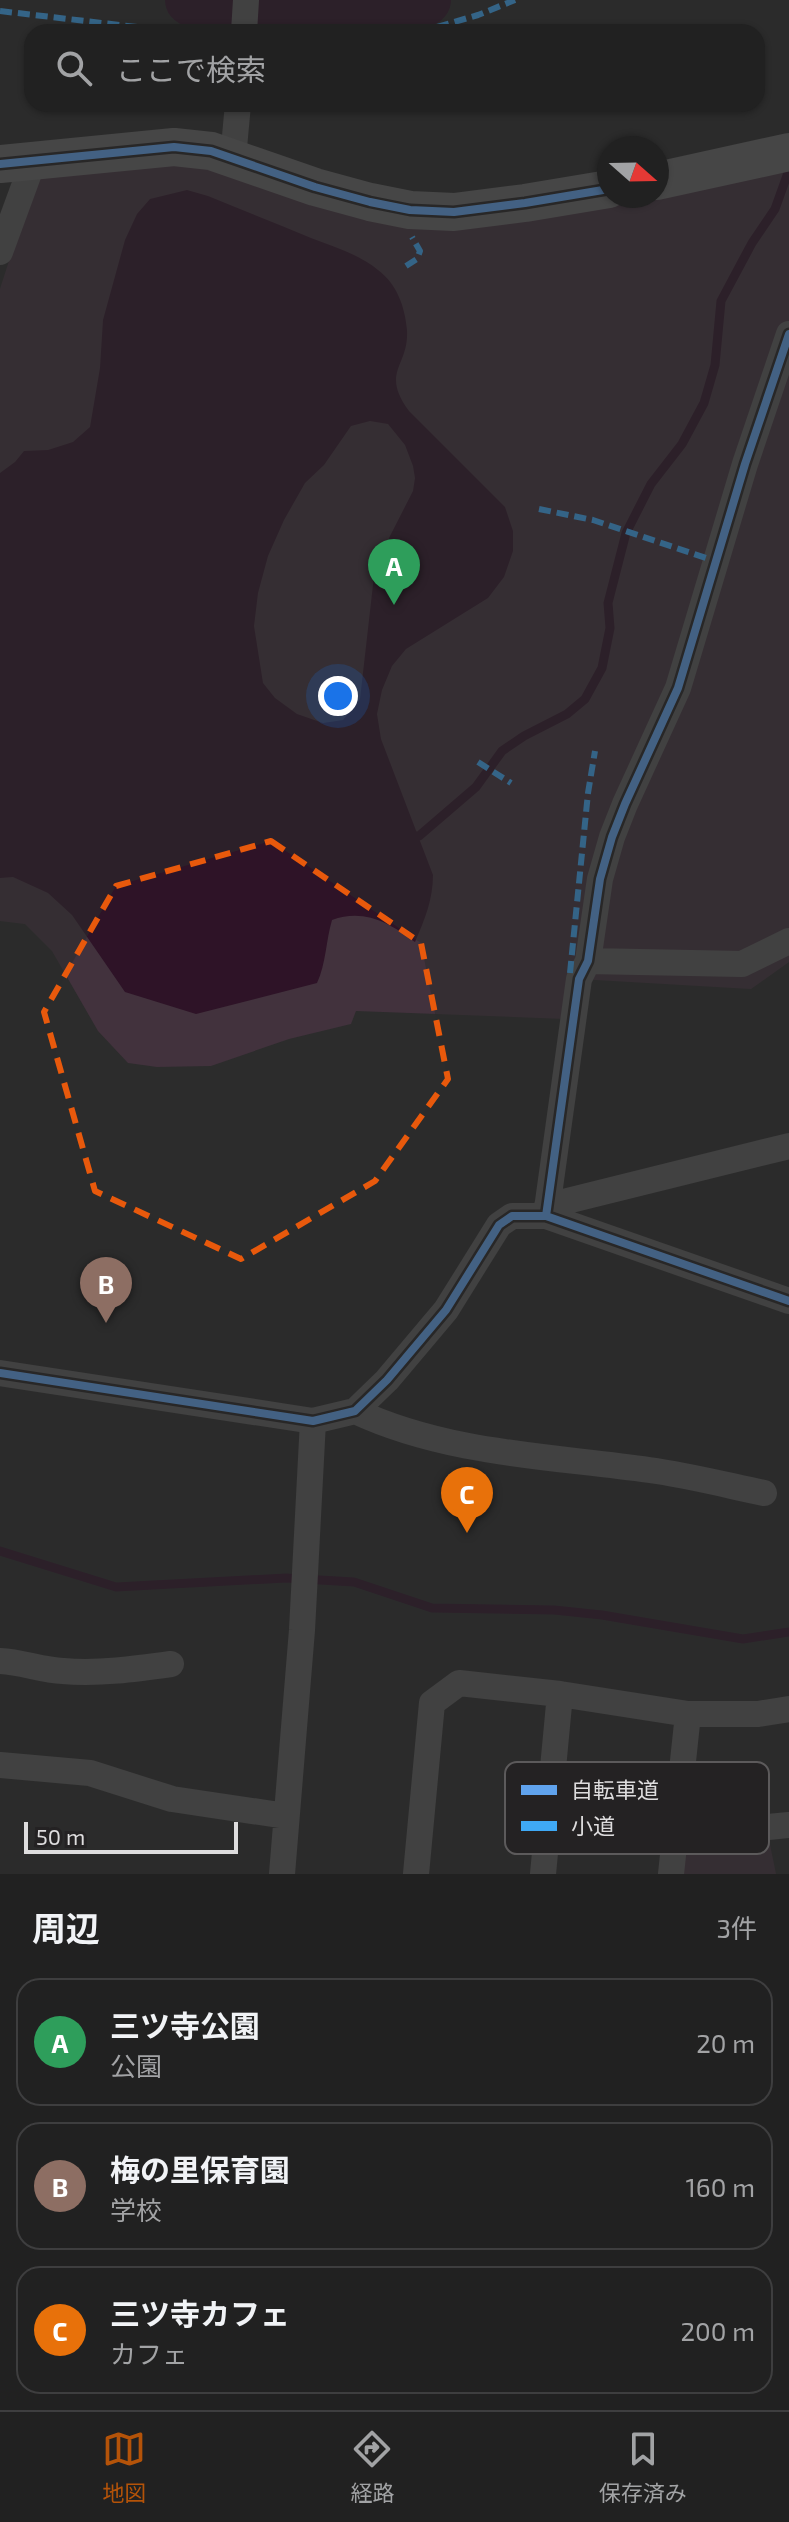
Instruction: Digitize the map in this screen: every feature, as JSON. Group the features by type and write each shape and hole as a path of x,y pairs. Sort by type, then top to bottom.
{"street":[{"path":"244,24 246,0"},
{"path":"233,158 237,112"},
{"path":"0,252 16,163 174,147 211,151 315,187 410,210 454,212 597,191"},
{"path":"669,179 789,152"},
{"path":"546,1211 579,979 588,961 600,879 625,804 678,688 745,464 789,334"},
{"path":"588,961 742,964 789,941"},
{"path":"0,1373 313,1421 355,1411 387,1380 446,1310 499,1225 512,1216 546,1211 789,1146"},
{"path":"546,1211 789,1301"},
{"path":"355,1411 378,1422 466,1447 652,1470 764,1493"},
{"path":"282,1874 302,1630 313,1421"},
{"path":"0,1661 21,1662 60,1671 109,1672 171,1664"},
{"path":"416,1874 432,1703 459,1683 560,1694 688,1714 758,1714 789,1709"},
{"path":"554,1762 560,1694"},
{"path":"683,1762 688,1714"},
{"path":"0,1765 90,1773 172,1799 286,1816"},
{"path":"769,1827 789,1825"},
{"path":"543,1874 545,1854"},
{"path":"671,1874 673,1854"}],"highlighted area":[{"path":"271,841 421,943 448,1079 375,1181 241,1259 95,1191 44,1012 116,886"}],"shaded area":[{"path":"183,157 306,193 551,209 597,201 597,208 669,208 669,194 789,170 789,962 751,989 579,979 566,1019 356,1011 351,1024 289,1039 211,1066 157,1067 128,1063 98,1031 52,951 25,924 0,921 0,289 40,164"},
{"path":"187,190 208,196 346,251 371,264 385,276 399,297 406,321 406,342 396,378 401,398 409,411 505,507 513,531 513,551 504,577 488,598 406,649 392,666 382,690 377,714 381,739 433,875 428,909 415,942 376,919 355,916 332,920 317,983 196,1014 125,992 72,915 48,893 13,877 0,878 0,473 24,451 48,450 73,442 90,427 100,368 103,320 125,240 137,214 150,199","holes":["370,421 388,424 405,445 413,466 413,491 374,576 360,699 343,720 323,723 297,714 275,698 263,683 254,626 258,593 268,556 305,483 324,465 351,426"]},
{"path":"769,1840 776,1874 683,1874 685,1854 769,1854"}],"waterway":[{"path":"191,0 289,8 405,6 425,0"},
{"path":"410,836 419,836 476,787 502,751 567,714 585,699 602,668 610,628 608,603 626,533 651,484 682,444 704,403 715,365 721,301 752,243 775,209 789,170"},
{"path":"0,1551 116,1587 286,1578 354,1582 432,1608 554,1610 743,1639 789,1632"}],"marked path":[{"path":"447,24 515,0"},
{"path":"0,11 111,24"},
{"path":"406,266 417,259 420,251 412,237"},
{"path":"539,509 593,520 715,561"},
{"path":"570,973 595,751"},
{"path":"478,762 511,783"}],"cycle path":[{"path":"0,164 174,147 211,151 315,187 370,202 410,210 454,212 597,191"},
{"path":"546,1216 579,979 588,961 600,879 625,804 678,688 745,464 789,334"},
{"path":"0,1373 313,1421 355,1411 387,1380 446,1310 499,1225 512,1216 546,1216 789,1301"}],"place":[{"name":"三ツ寺公園","path":"394,605"},
{"name":"梅の里保育園","path":"106,1323"},
{"name":"三ツ寺カフェ","path":"467,1533"}]}
